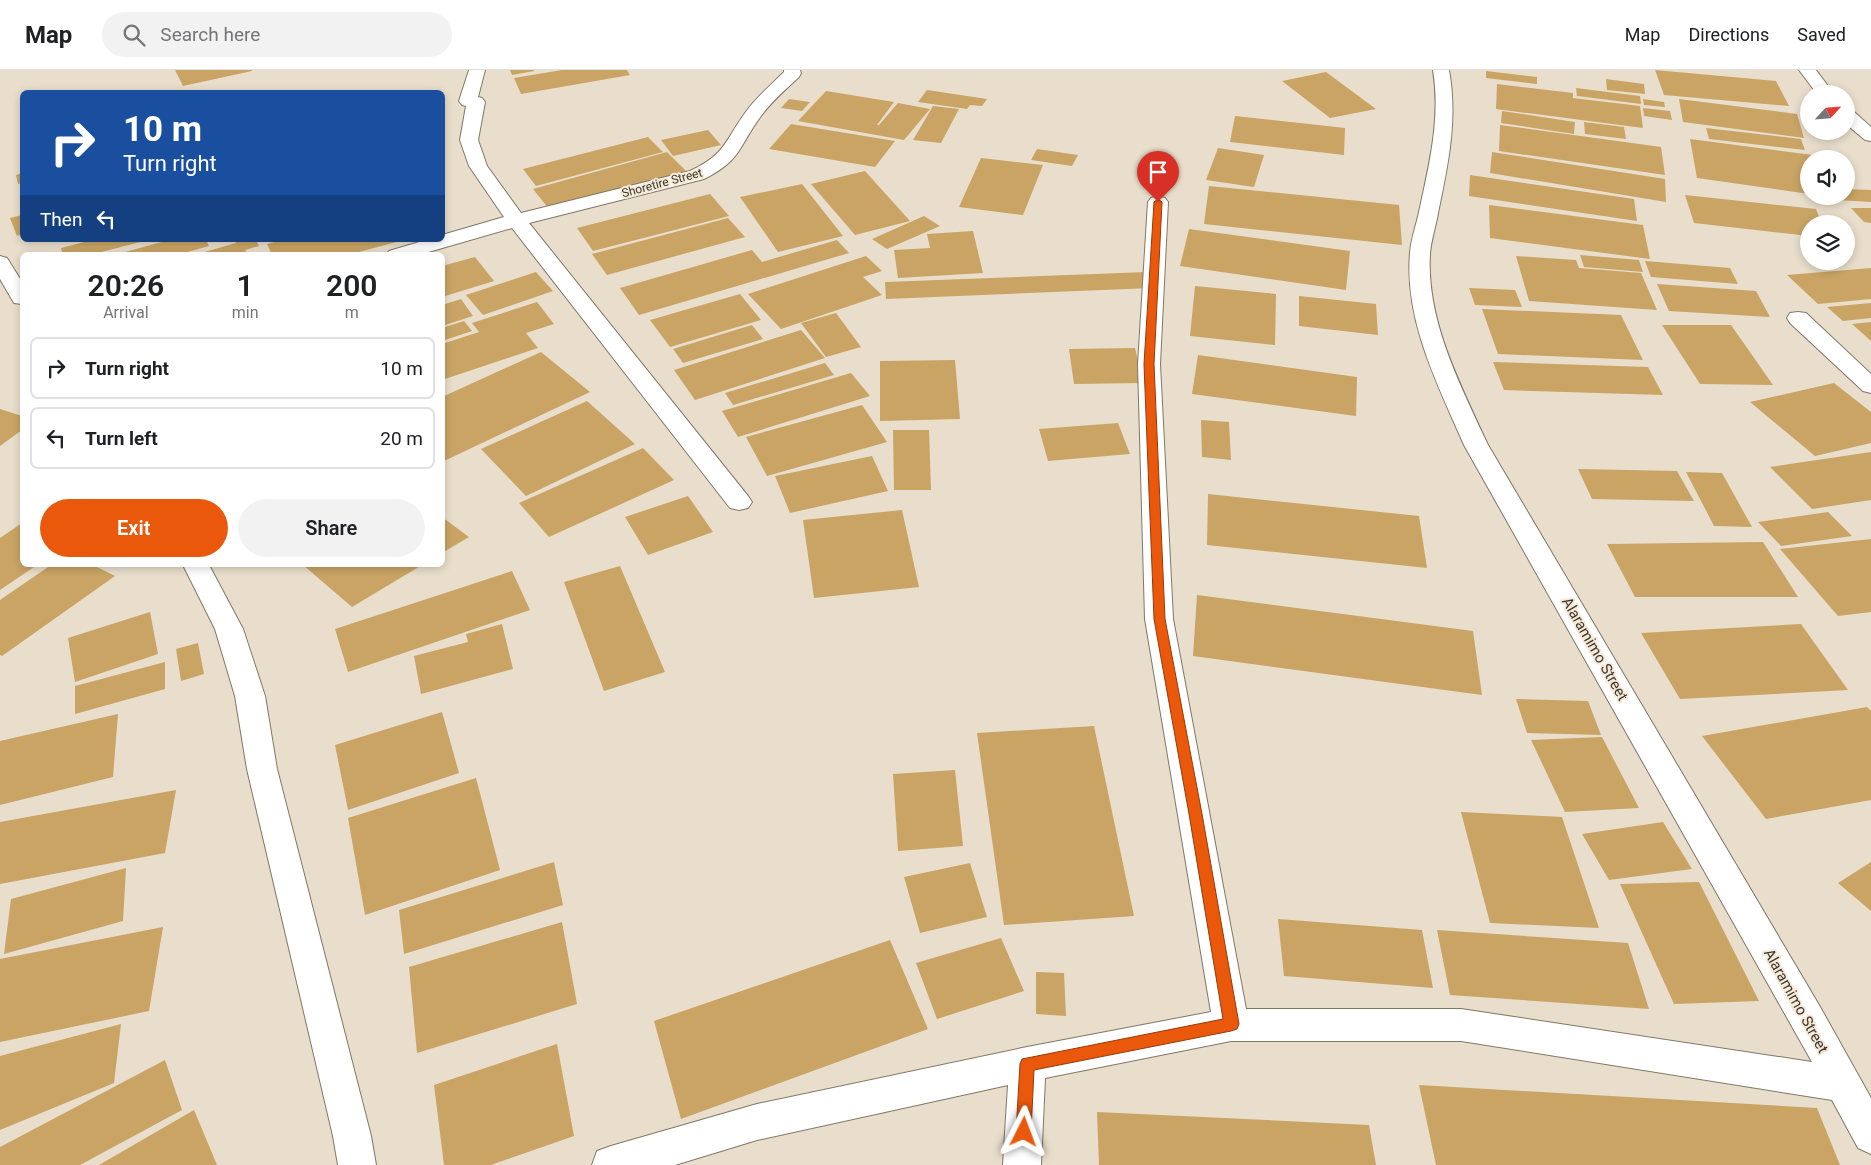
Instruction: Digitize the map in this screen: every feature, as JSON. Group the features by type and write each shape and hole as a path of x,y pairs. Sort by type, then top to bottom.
{"street":[{"path":"477,70 468,102 474,110 469,140 478,166 516,220 739,502"},
{"name":"Alaramimo Street","path":"1442,70 1444,82 1444,135 1420,256 1423,304 1434,348 1476,445 1807,1017 1871,1135"},
{"path":"1807,70 1819,85"},
{"name":"Shoretire Street","path":"445,241 516,220 697,175 711,169 734,150 754,114 792,72"},
{"path":"1855,122 1871,136"},
{"path":"1158,202 1149,364 1159,619 1196,814 1231,1024"},
{"name":"Shoretire Street","path":"406,252 441,242"},
{"path":"0,262 20,295"},
{"path":"1798,318 1871,386"},
{"path":"197,567 229,629 250,696 262,769 352,1136 357,1165"},
{"path":"611,1165 757,1122 1027,1064 1231,1024 1461,1025 1842,1084"},
{"path":"1022,1165 1027,1064"}],"building":[{"path":"175,70 252,70 252,71 183,86"},
{"path":"510,70 534,70 534,71 512,75"},
{"path":"562,70 627,70 630,75 521,94 514,78"},
{"path":"1655,70 1776,81 1789,106 1664,95"},
{"path":"1486,71 1537,77 1537,84 1486,78"},
{"path":"1326,72 1376,109 1330,118 1282,81"},
{"path":"1606,79 1644,84 1645,94 1607,90"},
{"path":"1497,84 1573,93 1573,98 1640,106 1643,128 1496,109"},
{"path":"1576,88 1640,96 1641,104 1577,96"},
{"path":"927,90 987,99 982,106 970,105 967,109 918,102"},
{"path":"826,91 894,102 877,125 898,103 930,109 904,140 798,121"},
{"path":"789,99 810,102 802,111 781,108"},
{"path":"1643,99 1664,102 1665,107 1644,105"},
{"path":"1679,99 1797,114 1800,124 1800,137 1683,122"},
{"path":"933,106 959,109 941,143 913,140"},
{"path":"1643,108 1670,111 1672,120 1644,116"},
{"path":"1502,111 1575,122 1574,134 1501,123"},
{"path":"1235,116 1345,128 1344,155 1230,142"},
{"path":"1584,122 1624,127 1626,139 1585,134"},
{"path":"791,124 895,141 875,167 769,149"},
{"path":"1500,125 1661,147 1665,175 1499,151"},
{"path":"1706,128 1800,139 1805,150 1709,139"},
{"path":"708,130 721,145 673,156 661,140"},
{"path":"648,137 663,152 536,186 523,169"},
{"path":"1690,139 1800,153 1800,193 1697,178"},
{"path":"1218,148 1264,155 1254,187 1206,180"},
{"path":"1037,149 1078,155 1072,166 1031,160"},
{"path":"667,152 686,171 549,209 533,189"},
{"path":"1492,152 1665,179 1666,202 1490,173"},
{"path":"981,158 1043,165 1023,215 959,207"},
{"path":"865,171 910,221 855,235 811,184"},
{"path":"20,174 20,184 18,184 16,175"},
{"path":"1470,175 1634,199 1637,221 1469,196"},
{"path":"802,184 843,236 778,252 740,197"},
{"path":"1209,186 1399,205 1402,245 1204,224"},
{"path":"1855,189 1871,190 1871,202 1855,201"},
{"path":"710,194 729,216 593,251 577,228"},
{"path":"1685,195 1816,209 1818,215 1800,215 1800,235 1694,223"},
{"path":"1489,205 1643,225 1650,259 1490,238"},
{"path":"1851,208 1871,208 1871,223 1864,222"},
{"path":"20,216 20,235 17,236 10,218"},
{"path":"924,216 940,226 887,249 872,239"},
{"path":"728,218 745,237 607,275 592,254"},
{"path":"1189,229 1350,251 1346,290 1180,266"},
{"path":"973,231 983,273 898,278 894,250 930,248 927,234"},
{"path":"837,240 849,253 639,315 620,288 752,250 762,262"},
{"path":"84,242 140,242 102,252 62,252 61,248"},
{"path":"162,242 207,242 209,246 188,252 125,252"},
{"path":"257,242 259,246 245,250 246,252 204,252 236,243"},
{"path":"274,242 396,242 359,252 271,252 267,244"},
{"path":"1580,255 1639,260 1643,272 1584,267"},
{"path":"866,256 882,271 863,277 882,295 781,329 748,294"},
{"path":"1516,256 1576,260 1579,268 1641,273 1657,310 1529,301"},
{"path":"475,257 494,281 445,296 445,265"},
{"path":"1645,261 1730,268 1738,284 1651,277"},
{"path":"1871,268 1871,299 1818,304 1787,275 1855,270"},
{"path":"536,272 553,291 483,315 466,295"},
{"path":"1146,272 1151,288 886,299 885,282"},
{"path":"1657,284 1756,291 1770,317 1669,311"},
{"path":"1195,286 1276,294 1275,345 1190,336"},
{"path":"1469,288 1515,290 1522,307 1475,305"},
{"path":"740,294 761,320 670,347 650,320"},
{"path":"1299,296 1376,304 1378,335 1299,326"},
{"path":"461,299 473,316 445,325 445,304"},
{"path":"537,302 554,324 526,333 538,348 445,379 445,343 479,332 472,323"},
{"path":"1871,303 1871,318 1843,321 1827,307"},
{"path":"1482,309 1621,315 1643,360 1498,354"},
{"path":"836,313 861,347 826,357 801,323"},
{"path":"464,321 472,331 445,340 445,327"},
{"path":"1871,322 1871,341 1852,324"},
{"path":"752,325 763,339 683,363 673,349"},
{"path":"1662,325 1731,325 1773,385 1700,384"},
{"path":"801,330 825,358 695,400 674,370"},
{"path":"1135,348 1143,383 1074,384 1069,349"},
{"path":"541,352 590,392 445,461 445,396"},
{"path":"1198,355 1357,377 1356,416 1192,394"},
{"path":"955,360 960,419 880,421 880,361"},
{"path":"1493,362 1648,367 1663,395 1504,390"},
{"path":"825,363 834,375 733,405 725,393"},
{"path":"851,373 870,396 738,437 722,411"},
{"path":"1834,383 1871,412 1871,443 1815,456 1750,402"},
{"path":"587,401 635,444 526,496 481,449"},
{"path":"862,405 887,442 767,476 746,437"},
{"path":"0,409 20,415 20,431 0,446"},
{"path":"1201,420 1229,422 1231,460 1202,457"},
{"path":"1118,423 1130,454 1048,461 1039,429"},
{"path":"893,430 929,430 931,490 894,490"},
{"path":"643,448 674,480 549,537 519,503"},
{"path":"1871,452 1871,500 1812,509 1770,467"},
{"path":"872,456 888,491 790,513 775,476"},
{"path":"1578,469 1677,471 1694,501 1592,499"},
{"path":"1686,472 1722,473 1752,527 1714,526"},
{"path":"1208,494 1419,516 1427,568 1207,545"},
{"path":"688,496 713,532 648,555 625,517"},
{"path":"902,510 919,587 814,598 803,520"},
{"path":"1828,512 1852,536 1781,546 1758,522"},
{"path":"445,519 469,537 445,551"},
{"path":"20,524 20,567 34,567 0,590 0,538"},
{"path":"1871,539 1871,612 1838,616 1780,549"},
{"path":"1763,542 1798,597 1635,597 1607,544"},
{"path":"620,566 665,672 604,691 564,582"},
{"path":"48,567 97,567 115,576 2,656 0,655 0,600"},
{"path":"305,567 419,567 352,607"},
{"path":"512,571 530,610 348,672 335,629"},
{"path":"1197,595 1473,631 1482,695 1193,656"},
{"path":"150,612 158,654 75,682 68,638"},
{"path":"502,624 513,669 421,694 414,656 468,642 466,634"},
{"path":"1801,624 1848,690 1680,699 1641,633"},
{"path":"198,643 204,674 181,681 176,649"},
{"path":"165,662 165,689 75,714 75,686"},
{"path":"1516,699 1588,701 1601,735 1527,733"},
{"path":"1867,707 1871,711 1871,800 1766,819 1702,736"},
{"path":"442,712 459,773 348,810 335,745"},
{"path":"118,714 113,777 0,805 0,741"},
{"path":"1094,726 1134,916 1004,925 977,733"},
{"path":"1602,737 1639,808 1565,812 1531,740"},
{"path":"955,770 963,846 898,851 893,774"},
{"path":"476,778 500,870 365,915 348,818"},
{"path":"176,790 165,853 0,884 0,822"},
{"path":"1461,812 1562,817 1599,928 1490,923"},
{"path":"1663,822 1692,869 1609,880 1582,834"},
{"path":"554,862 563,905 404,954 399,910"},
{"path":"1871,862 1871,911 1838,883"},
{"path":"970,863 987,917 920,933 904,877"},
{"path":"126,868 123,921 4,954 11,899"},
{"path":"1699,882 1759,1001 1674,1004 1620,884"},
{"path":"1278,919 1422,930 1433,988 1284,976"},
{"path":"562,922 577,1004 417,1053 409,967"},
{"path":"163,927 149,1011 0,1042 0,959"},
{"path":"1437,930 1628,943 1649,1009 1450,995"},
{"path":"1001,938 1024,991 937,1019 916,963"},
{"path":"890,940 928,1029 681,1119 654,1021"},
{"path":"1036,972 1064,973 1066,1016 1036,1014"},
{"path":"121,1024 114,1083 0,1130 0,1056"},
{"path":"557,1044 574,1136 491,1165 444,1165 434,1085"},
{"path":"165,1060 182,1110 80,1165 0,1165 0,1147"},
{"path":"1419,1085 1817,1108 1840,1165 1436,1165"},
{"path":"194,1110 217,1165 99,1165"},
{"path":"1097,1112 1369,1125 1376,1165 1099,1165"}],"route":[{"path":"1024,1132 1027,1064 1231,1024 1196,814 1159,619 1149,364 1158,202"}]}
